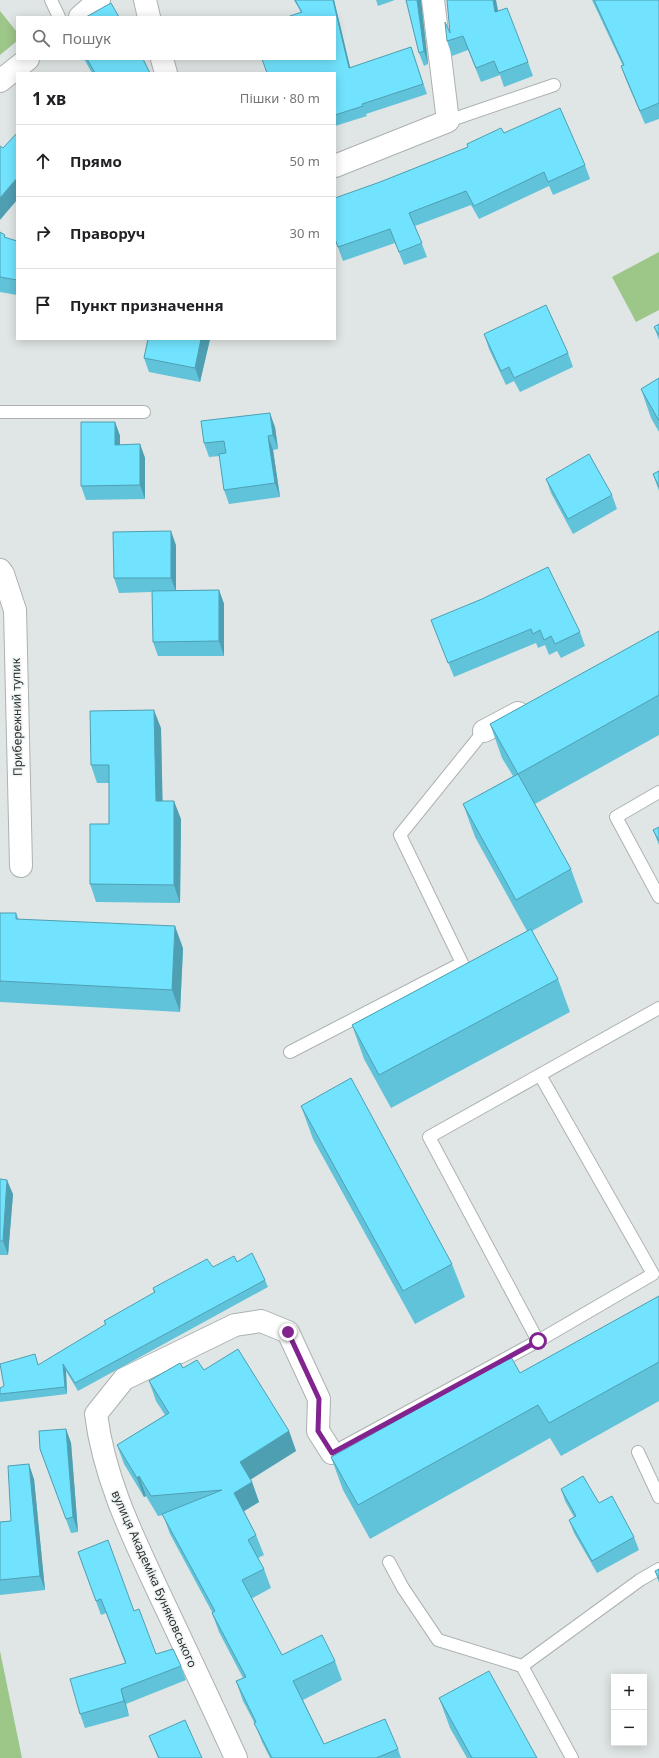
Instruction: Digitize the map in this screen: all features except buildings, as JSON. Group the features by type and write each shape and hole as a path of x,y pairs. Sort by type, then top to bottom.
{"street":[{"path":"81,16 99,0"},
{"path":"145,0 149,16"},
{"path":"336,166 448,121 433,0"},
{"path":"0,81 27,60"},
{"path":"162,60 166,72"},
{"name":"Прибережний тупик","path":"0,570 3,574 15,610 21,866"},
{"path":"484,731 533,705"},
{"name":"вулиця Академіка Буняковського","path":"236,1758 124,1516 108,1474 98,1436 96,1414 124,1379 236,1325 261,1321 288,1332 319,1399 318,1431 332,1453"}],"lane":[{"path":"51,0 59,16"},
{"path":"448,121 554,85"},
{"path":"0,412 144,412"},
{"path":"290,1052 462,963 400,835 484,731"},
{"path":"659,792 616,816 659,897"},
{"path":"538,1341 429,1137 659,1008"},
{"path":"332,1453 538,1341 653,1274 540,1075"},
{"path":"638,1452 659,1497"},
{"path":"389,1562 438,1640 522,1666 572,1758"},
{"path":"522,1666 640,1580 659,1569"}],"green space":[{"path":"0,11 16,31 16,42 0,55"},
{"path":"659,252 659,310 636,322 612,277"},
{"path":"0,1651 22,1758 0,1758"}],"route":[{"path":"288,1332 319,1399 318,1431 332,1453 538,1341"}]}
